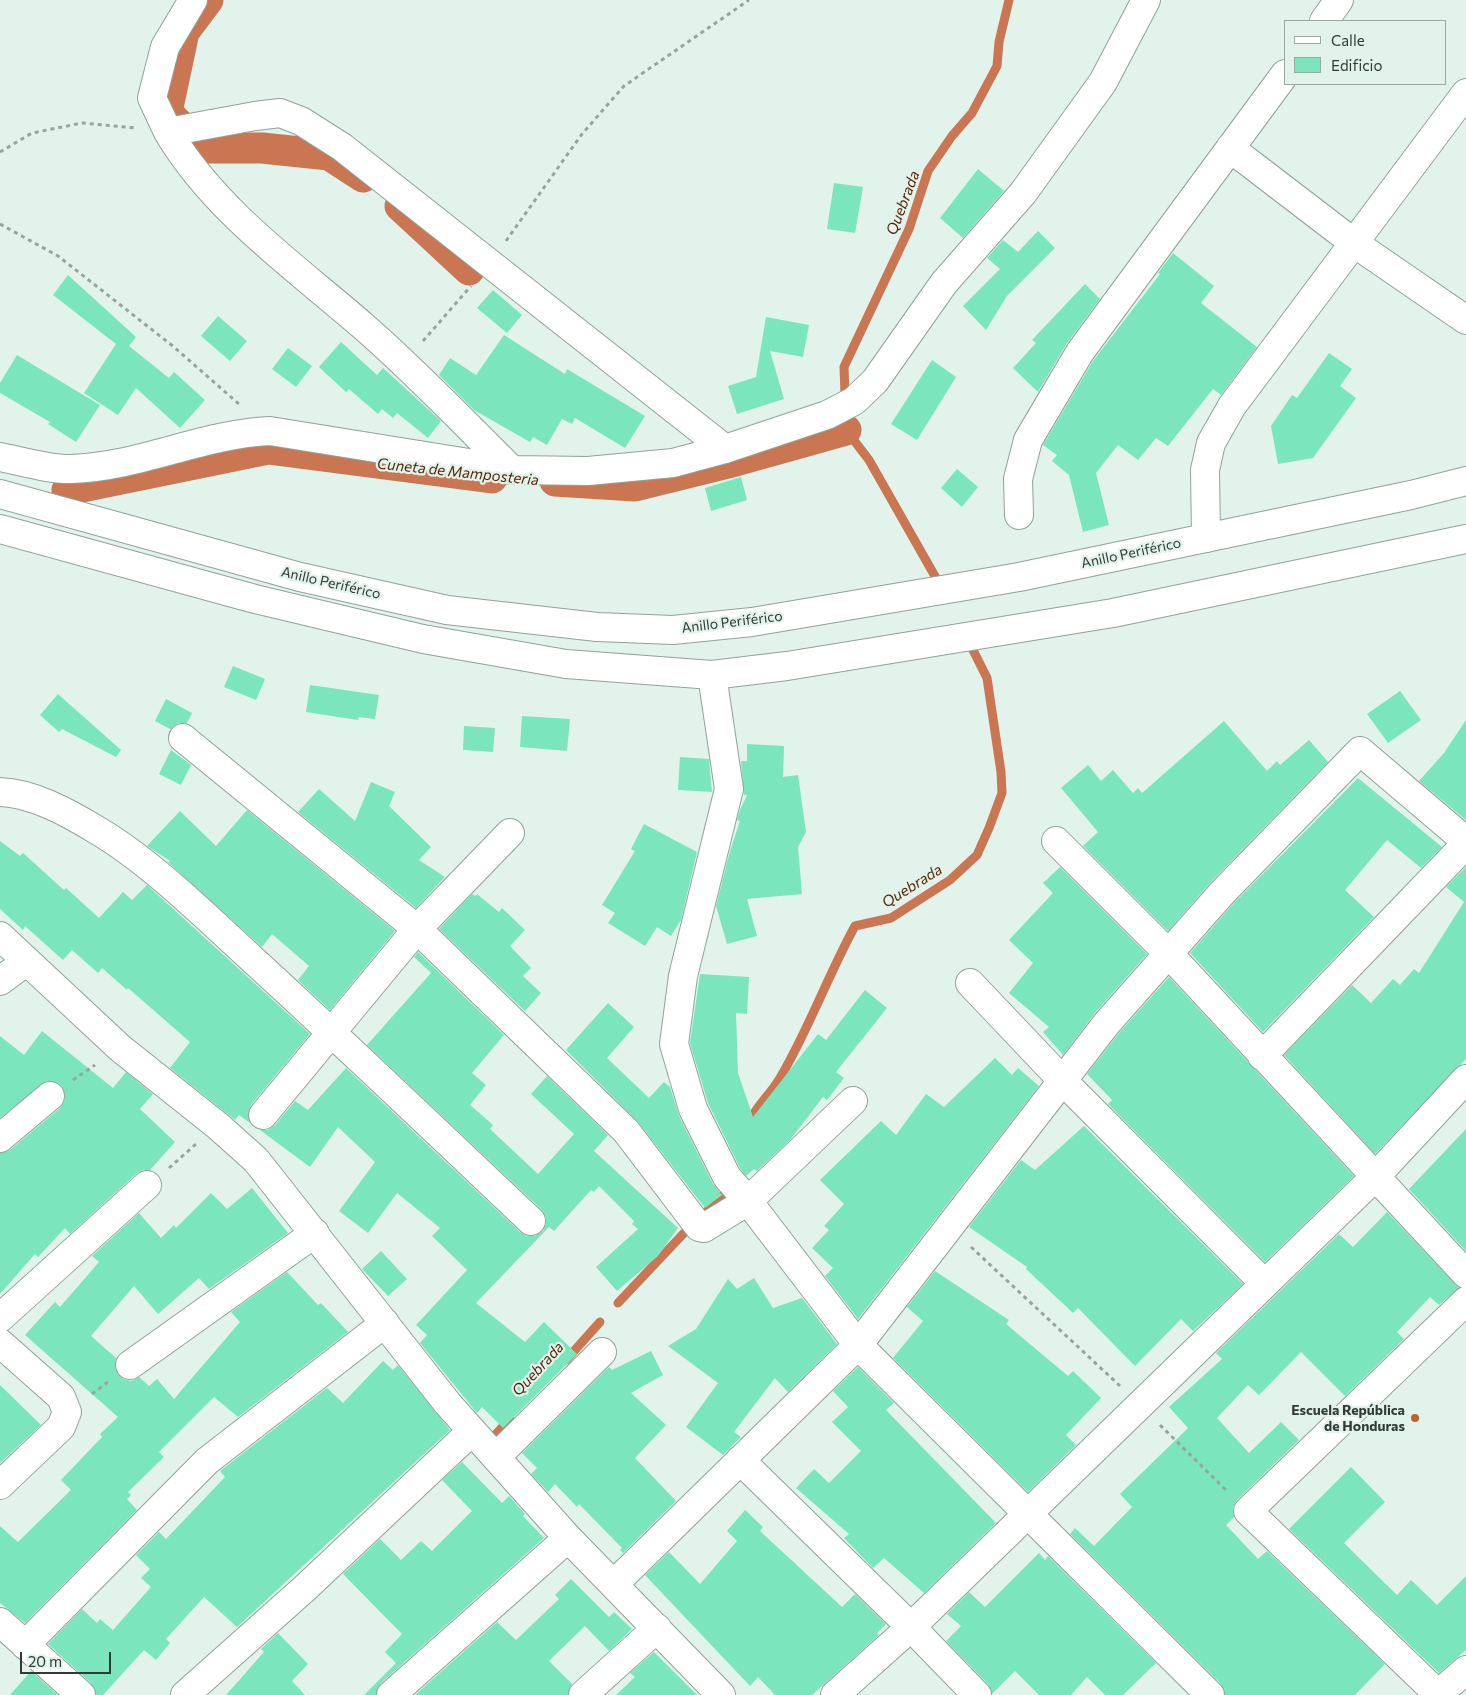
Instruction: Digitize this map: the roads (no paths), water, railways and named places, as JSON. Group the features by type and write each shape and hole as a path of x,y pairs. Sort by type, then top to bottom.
{"main road":[{"path":"193,0 164,47 152,98 180,130 178,149 215,198 365,328 512,470"},
{"path":"0,457 69,470 102,467 242,432 270,431 512,470 588,471 673,463 725,449 827,415 854,401 875,380 944,282 1024,193 1097,90 1146,0"},
{"path":"1325,20 1339,0"},
{"path":"1019,515 1018,479 1028,440 1080,352 1284,75"},
{"path":"1206,538 1205,470 1211,443 1232,406 1466,92"},
{"path":"180,130 280,113 301,121 342,147 725,449"},
{"path":"1230,148 1354,243 1466,320"},
{"name":"Anillo Periférico","path":"0,494 300,577 447,610 597,628 673,630 752,622 1019,577 1411,495 1466,481"},
{"path":"0,529 255,599 423,639 566,664 712,674 786,666 1112,613 1466,539"},
{"path":"712,674 729,789 683,976 674,1044 693,1109 727,1177 748,1201 858,1345 1210,1695"},
{"path":"183,738 417,929 626,1131 699,1227 704,1228 748,1201 853,1101"},
{"path":"615,1584 858,1345 1107,1023 1222,893 1360,751 1466,843 1262,1056"},
{"path":"0,792 40,801 95,829 184,898 331,1031 531,1221"},
{"path":"263,1115 417,929 510,833"},
{"path":"1056,842 1168,952 1262,1056 1466,1274"},
{"path":"0,936 120,1048 218,1126 256,1160 448,1404 568,1538 615,1584 721,1695"},
{"path":"0,981 27,961"},
{"path":"970,983 1063,1081 1264,1282"},
{"path":"835,1695 911,1627 1264,1282 1375,1177 1466,1079"},
{"path":"0,1138 50,1096"},
{"path":"0,1318 148,1185"},
{"path":"130,1365 315,1233"},
{"path":"1466,1301 1248,1511 1438,1695 1466,1670"},
{"path":"26,1645 207,1462 385,1323"},
{"path":"0,1343 61,1397 67,1412 61,1427 0,1486"},
{"path":"496,1457 602,1352"},
{"path":"186,1695 304,1589 472,1431"},
{"path":"740,1460 911,1627 977,1695"},
{"path":"391,1695 568,1538"},
{"path":"0,1622 81,1695"},
{"path":"583,1695 656,1628"}],"waterway":[{"path":"208,0 184,32 167,112 202,148 262,148 329,155 363,177"},
{"name":"Quebrada","path":"845,394 844,367 909,229 928,171 952,136 972,113 997,66 999,42 1009,0"},
{"path":"400,206 469,270"},
{"name":"Quebrada","path":"846,417 846,430 869,460 936,578"},
{"name":"Cuneta de Mamposteria","path":"555,481 635,486 728,463 846,430"},
{"name":"Cuneta de Mamposteria","path":"67,490 268,449 492,478"},
{"name":"Quebrada","path":"748,1126 754,1113 776,1084 790,1059 855,926 891,918 950,880 977,855 1002,793 1001,772 987,678 971,646"},
{"name":"Quebrada","path":"703,1215 728,1190 729,1186"},
{"name":"Quebrada","path":"618,1303 684,1233"},
{"name":"Quebrada","path":"566,1360 600,1322"},
{"name":"Quebrada","path":"495,1435 510,1419"}],"place":[{"name":"Escuela República de Honduras","path":"1415,1418"}]}
